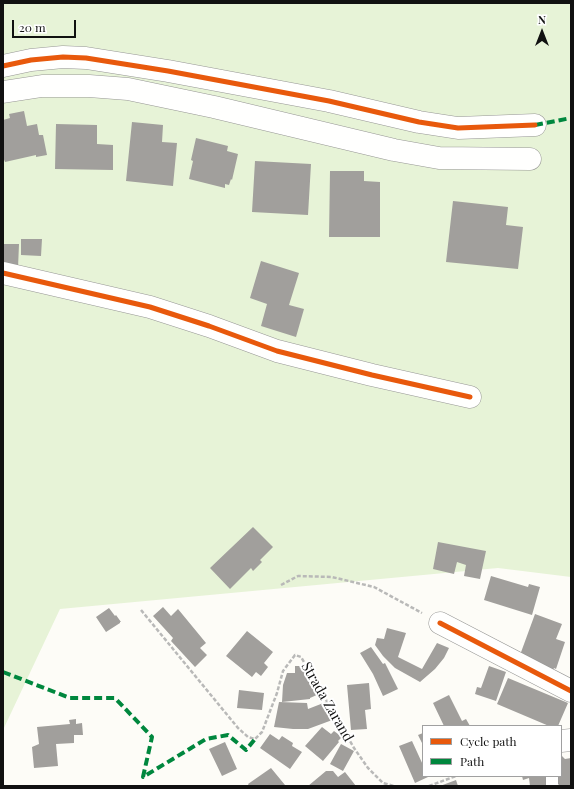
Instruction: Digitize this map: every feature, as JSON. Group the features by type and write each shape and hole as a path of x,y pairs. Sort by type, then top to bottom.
{"street":[{"path":"3,66 31,60 63,57 86,58 168,71 321,100 419,122 458,128 535,125"},
{"path":"3,92 42,86 89,86 128,89 214,107 394,150 439,158 530,159"},
{"path":"3,273 150,307 284,353 372,375 470,396"},
{"path":"440,623 571,691"}],"path":[{"path":"281,585 298,576 332,577 374,588 440,623"},
{"path":"429,786 453,777"}],"green space":[{"path":"3,3 571,3 571,577 498,568 60,609 3,730"}],"building":[{"path":"24,111 27,126 37,124 39,135 43,135 47,155 36,157 36,155 5,162 3,157 3,120 10,118 9,114"},
{"path":"132,122 163,125 162,142 177,143 173,186 126,181"},
{"path":"56,124 97,125 97,144 113,145 113,170 55,169"},
{"path":"196,138 228,146 227,151 238,154 232,180 231,179 229,185 225,184 225,188 189,179 193,161 191,160"},
{"path":"255,161 311,164 308,215 252,212"},
{"path":"330,171 364,171 364,181 380,182 380,237 329,237"},
{"path":"453,201 508,207 506,225 523,227 518,269 446,262"},
{"path":"21,239 42,239 41,256 21,255"},
{"path":"3,244 19,244 18,268 3,266"},
{"path":"261,261 299,273 289,305 304,309 296,337 261,326 267,304 250,298"},
{"path":"253,527 273,547 260,560 262,562 253,571 251,568 230,589 210,568"},
{"path":"438,542 486,551 480,579 464,576 466,565 457,562 454,574 433,569"},
{"path":"491,576 528,587 529,584 540,587 532,615 484,600"},
{"path":"163,607 171,616 178,609 206,643 200,648 207,655 195,667 171,641 173,638 153,616"},
{"path":"109,608 121,622 106,632 96,617"},
{"path":"535,614 562,624 556,639 565,642 556,669 554,668 551,675 520,655"},
{"path":"387,628 406,633 398,657 422,669 437,643 449,648 444,658 435,669 420,682 395,668 375,645 377,638 384,639"},
{"path":"247,631 273,652 264,663 268,667 261,676 256,672 252,677 226,656"},
{"path":"371,647 383,664 385,663 398,689 383,696 373,674 360,653"},
{"path":"295,666 302,666 319,694 310,699 282,702 283,685 287,673 295,673"},
{"path":"489,666 506,672 496,701 475,694 477,687 481,688"},
{"path":"508,678 568,703 558,725 547,725 497,704"},
{"path":"369,683 371,709 365,710 367,729 351,730 347,685"},
{"path":"239,690 264,693 262,710 237,708"},
{"path":"449,695 462,721 466,719 469,725 444,725 433,703"},
{"path":"279,702 307,703 308,709 326,702 335,719 308,729 274,727"},
{"path":"76,719 76,724 82,723 83,735 74,735 74,743 56,744 58,766 34,768 32,747 39,744 37,727 70,724 69,720"},
{"path":"322,727 331,734 334,731 342,737 323,761 305,746"},
{"path":"422,733 422,743 418,735"},
{"path":"270,734 279,740 282,736 293,743 292,746 302,752 290,769 260,748"},
{"path":"412,741 422,763 422,777 428,777 415,783 399,746"},
{"path":"225,742 237,769 222,776 209,749"},
{"path":"341,744 354,751 343,771 330,764"},
{"path":"562,756 565,759 571,758 571,786 559,786 559,784 556,784 556,777 562,777"},
{"path":"271,768 285,785 284,786 249,786 248,784"},
{"path":"326,771 333,771 338,777 345,772 356,786 308,786"},
{"path":"522,777 546,777 547,786 530,786 529,778 523,780"},
{"path":"456,780 458,786 440,786"}],"marked path":[{"path":"535,125 571,118"},
{"path":"3,672 70,698 115,698 152,737 143,777 206,739 228,735 246,750 255,739"}],"cycle path":[{"path":"3,66 31,60 63,57 86,58 168,71 329,101 419,122 458,128 535,125"},
{"path":"3,273 150,307 209,326 277,351 372,375 470,397"},
{"path":"440,623 571,691"}]}
